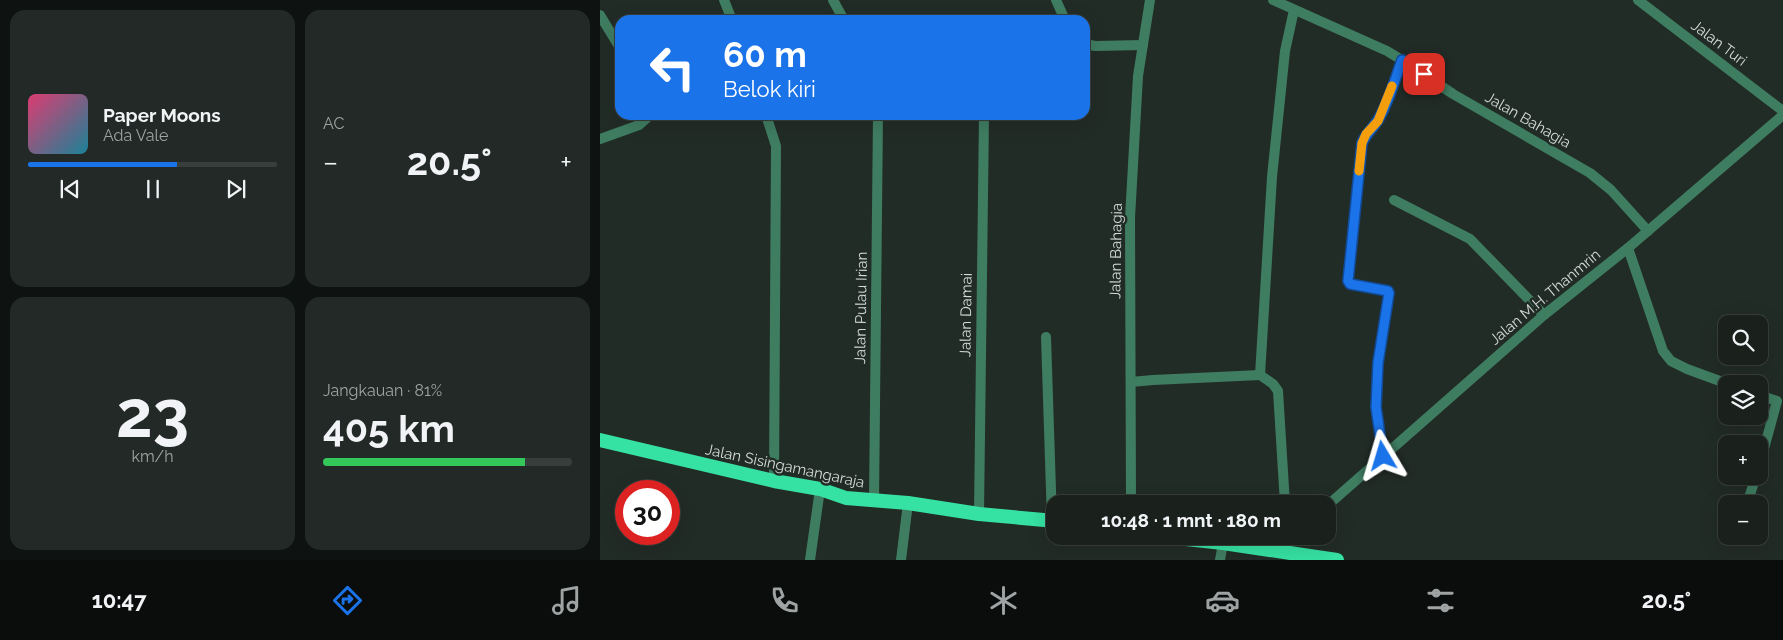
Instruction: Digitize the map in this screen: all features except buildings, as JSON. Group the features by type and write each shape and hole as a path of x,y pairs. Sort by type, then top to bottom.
{"highway":[{"name":"Jalan Sisingamangaraja","path":"600,440 774,481 820,489 846,498 908,503 979,514 1046,520"},
{"path":"1236,545 1337,560"}],"street":[{"path":"724,0 730,15"},
{"path":"833,0 841,15"},
{"path":"1056,0 1063,15"},
{"name":"Jalan Bahagia","path":"1131,495 1130,218 1138,76 1150,0"},
{"name":"Jalan Turi","path":"1638,0 1783,111"},
{"name":"Jalan Bahagia","path":"1278,1 1402,60 1453,94 1590,173 1611,190 1648,231"},
{"path":"1260,375 1272,177 1285,51 1294,10"},
{"path":"600,15 615,40"},
{"path":"1090,45 1143,45"},
{"path":"1383,456 1376,407 1378,363 1389,293 1388,291 1350,284 1348,281 1362,143 1366,134 1378,121 1402,60"},
{"name":"Jalan M.H. Thanmrin","path":"1336,497 1544,315 1628,248 1783,115"},
{"path":"600,139 639,125 644,120"},
{"path":"768,120 776,146 774,481"},
{"name":"Jalan Pulau Irian","path":"874,501 878,120"},
{"name":"Jalan Damai","path":"979,514 984,120"},
{"path":"1394,200 1470,239 1544,315"},
{"path":"1628,248 1663,351 1672,361 1686,369 1718,380"},
{"path":"1046,337 1053,495"},
{"path":"1131,382 1260,375 1273,384 1278,391 1284,495"},
{"path":"1768,398 1778,401 1768,436"},
{"path":"810,560 820,489"},
{"path":"901,560 908,503"},
{"path":"1220,560 1223,545"},
{"path":"1275,551 1281,545"}],"slow traffic":[{"path":"1359,171 1362,143 1366,134 1378,121 1392,86"}],"route":[{"path":"1383,456 1376,407 1378,363 1389,293 1388,291 1350,284 1348,281 1362,143 1366,134 1378,121 1402,60 1424,74"}]}
